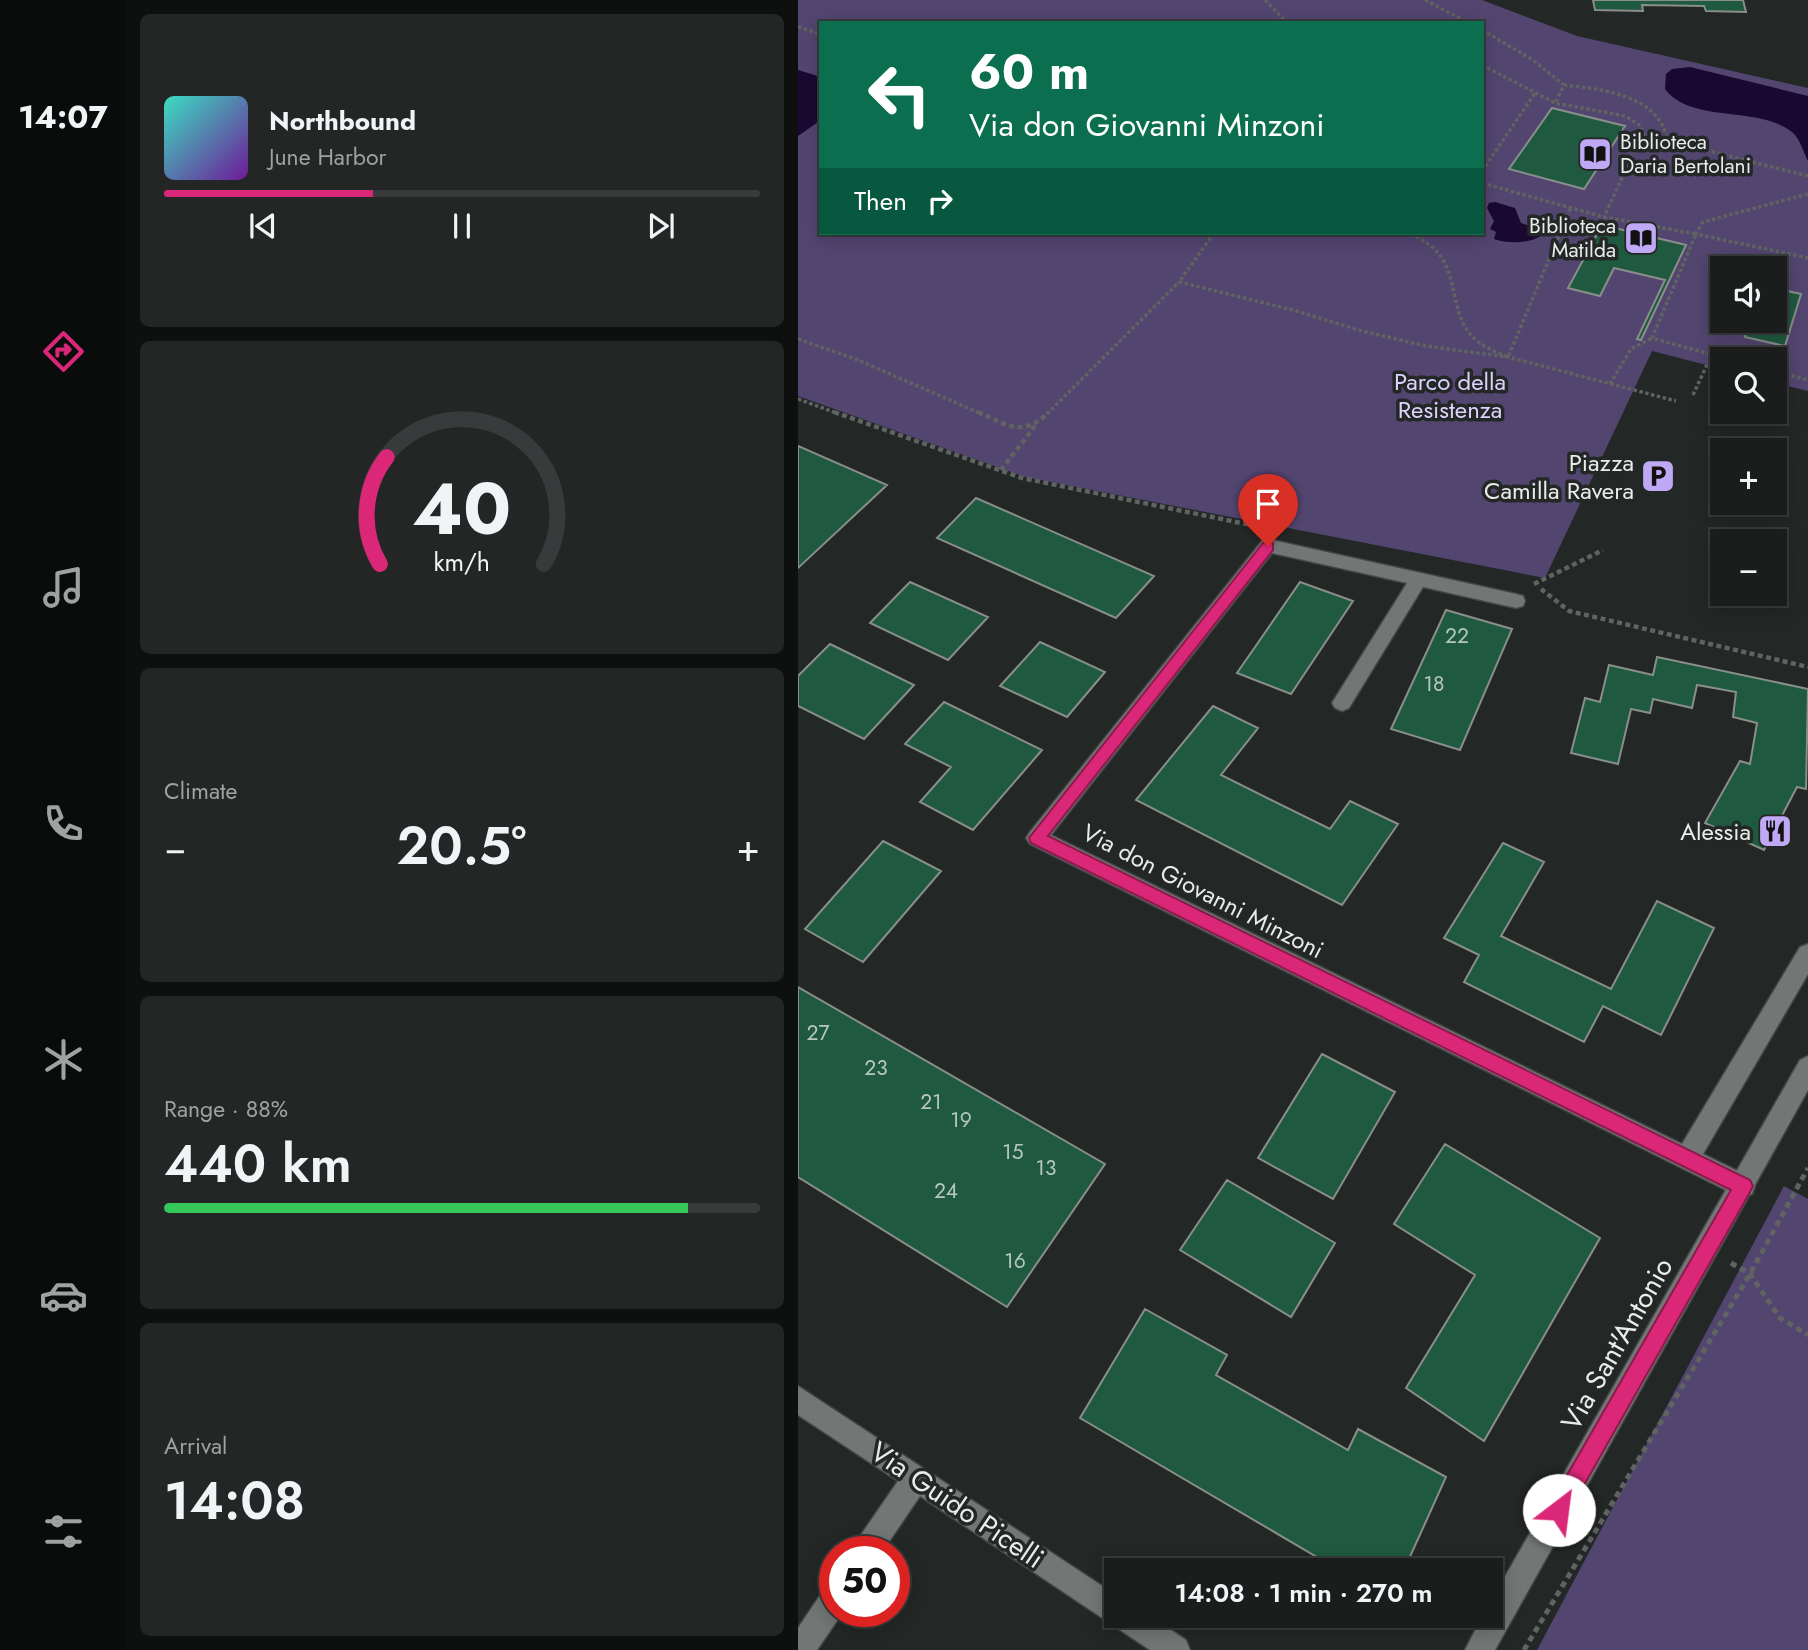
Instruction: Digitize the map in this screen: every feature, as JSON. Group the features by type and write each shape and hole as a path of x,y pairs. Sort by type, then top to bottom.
{"street":[{"name":"Via don Giovanni Minzoni","path":"1520,591 1419,579 1268,546 1037,838 1743,1186"},
{"path":"1342,703 1419,579"},
{"path":"1688,1157 1808,954"},
{"name":"Via Sant'Antonio","path":"1479,1650 1808,1067"},
{"name":"Via Guido Picelli","path":"798,1399 1104,1603"},
{"path":"877,1536 916,1478"},
{"path":"800,1650 819,1622"},
{"path":"1142,1628 1175,1650"}],"path":[{"path":"1265,0 1285,21"},
{"path":"1425,0 1465,21"},
{"path":"798,27 819,33"},
{"path":"1484,31 1533,60 1564,85 1634,100 1654,113 1663,123 1667,140"},
{"path":"1484,66 1555,103 1625,116 1641,126 1642,134 1604,216"},
{"path":"1555,103 1564,85"},
{"path":"1484,168 1535,93"},
{"path":"1642,134 1808,176"},
{"path":"1484,184 1604,216 1808,258"},
{"path":"1652,338 1703,222 1808,194"},
{"path":"1508,357 1571,208"},
{"path":"1001,470 1036,425 1179,282 1213,235"},
{"path":"1414,235 1436,249 1448,264 1460,313 1470,333 1480,343 1508,357"},
{"path":"1179,282 1293,310 1397,340 1508,357 1676,401"},
{"path":"1610,384 1618,366 1630,350 1643,340 1652,338 1710,353"},
{"path":"799,341 858,360 1016,428 1036,425"},
{"path":"1693,395 1710,358"},
{"path":"1787,374 1808,380"},
{"path":"798,399 1022,478 1262,528"},
{"path":"1520,591 1603,550"},
{"path":"1536,584 1569,611 1808,667"},
{"path":"1524,1650 1750,1274 1808,1168"},
{"path":"1750,1274 1780,1318 1808,1335"}],"green space":[{"name":"Parco della Resistenza","path":"798,0 1482,0 1577,36 1808,88 1808,391 1787,386 1787,347 1710,347 1710,366 1652,351 1545,578 1025,477 798,396"},
{"path":"1784,1186 1808,1199 1808,1650 1537,1650"}],"shaded area":[{"path":"1690,67 1808,96 1808,161 1795,135 1778,124 1691,107 1677,100 1665,89 1666,74 1672,69"},
{"path":"798,70 819,76 819,121 798,136"},
{"path":"1495,202 1515,208 1521,223 1541,230 1543,234 1533,240 1520,242 1494,239 1496,232 1490,229 1494,221 1487,208 1489,203"}],"building":[{"path":"1593,0 1743,0 1746,12 1706,11 1704,6 1642,5 1643,11 1595,10"},
{"path":"1552,108 1625,126 1584,189 1509,169"},
{"path":"1602,225 1686,245 1641,340 1637,339 1665,280 1614,268 1600,296 1568,288"},
{"path":"1787,291 1801,294 1785,346 1745,337 1746,333 1787,333"},
{"path":"798,446 887,485 798,568"},
{"path":"976,498 1154,576 1116,618 937,538"},
{"path":"910,582 988,617 948,660 870,623"},
{"path":"1300,582 1353,601 1291,694 1237,673"},
{"path":"1446,610 1512,629 1460,750 1391,729"},
{"path":"1040,642 1105,672 1067,717 1000,686"},
{"path":"830,644 914,685 864,739 798,706 798,676"},
{"path":"1657,657 1808,689 1806,789 1797,787 1764,850 1705,823 1740,761 1750,764 1757,723 1733,717 1736,692 1697,685 1692,708 1653,699 1650,713 1631,709 1618,764 1571,753 1585,698 1600,702 1609,665 1653,675"},
{"path":"944,702 1042,750 973,830 920,802 951,767 905,744"},
{"path":"1213,706 1258,728 1221,775 1330,829 1350,801 1398,824 1342,905 1136,800"},
{"path":"883,841 941,871 863,962 805,929"},
{"path":"1503,843 1544,862 1501,936 1611,989 1657,901 1714,928 1661,1035 1603,1006 1584,1042 1464,982 1479,955 1444,938"},
{"path":"798,987 1105,1164 1007,1307 798,1177"},
{"path":"1322,1054 1395,1092 1333,1199 1258,1158"},
{"path":"1445,1144 1600,1238 1484,1441 1406,1388 1475,1275 1394,1224"},
{"path":"1227,1180 1335,1243 1291,1317 1180,1250"},
{"path":"1145,1309 1227,1355 1216,1375 1348,1450 1358,1429 1446,1477 1409,1558 1319,1558 1080,1418"}],"place":[{"name":"Biblioteca Daria Bertolani","path":"1595,154"},
{"name":"Biblioteca Matilda","path":"1641,238"},
{"name":"Piazza Camilla Ravera","path":"1658,476"},
{"name":"Alessia","path":"1775,831"}],"route":[{"path":"1268,546 1255,567 1037,838 1743,1186 1559,1510"}]}
